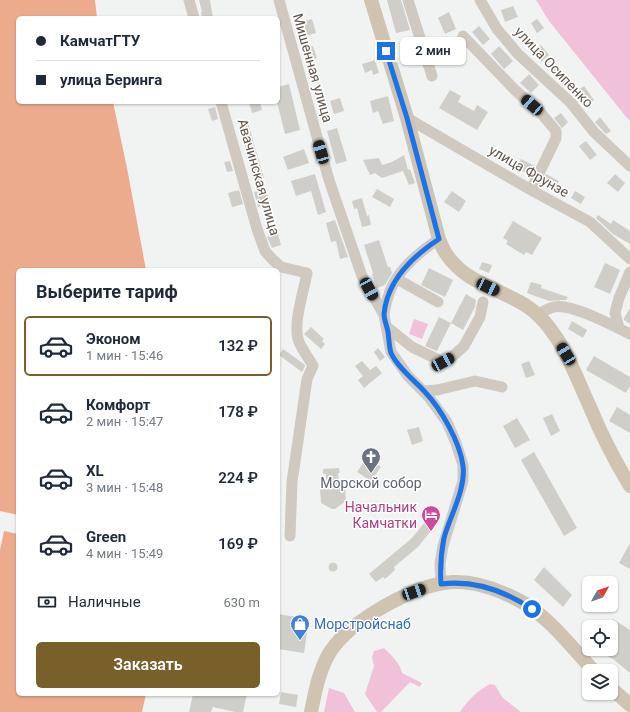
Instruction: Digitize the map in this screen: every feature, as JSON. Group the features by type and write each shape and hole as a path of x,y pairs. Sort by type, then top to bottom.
{"main road":[{"path":"371,0 407,118 439,239 447,255 461,270 477,281 519,302 537,314 554,334 566,354 602,435 630,486"},
{"path":"310,712 325,661 336,644 348,631 370,615 405,596 441,584 454,582 477,585 501,592 522,602 547,622 587,664"},
{"path":"618,694 630,705"}],"street":[{"path":"189,0 193,16"},
{"name":"Мишенная улица","path":"278,0 329,180 362,276 384,316 391,352 408,376 424,391 447,422 463,465 463,481 444,538 441,556 441,584"},
{"path":"408,0 432,76"},
{"name":"улица Осипенко","path":"480,0 497,29 518,54 571,102 594,132 630,166"},
{"path":"463,36 515,90 540,112 556,131 556,138 531,190"},
{"name":"Авачинская улица","path":"223,104 257,229 265,251 281,267 307,273 296,326 298,341 313,366 307,379 292,482 290,536"},
{"name":"улица Фрунзе","path":"407,118 531,190 590,222 630,259"},
{"path":"384,316 388,296 397,279 408,264 424,249 439,239"},
{"path":"620,328 615,313 619,298 630,272"},
{"path":"397,279 438,302"},
{"path":"387,327 412,347 443,362 454,356 464,346 480,317 483,302"},
{"path":"537,314 554,307 565,306 610,323 630,334"},
{"path":"424,391 437,390 475,382 502,387"}],"shaded area":[{"path":"0,0 95,0 97,16 16,16 16,104 113,104 146,268 16,268 16,696 146,696 142,712 0,712"},
{"path":"536,0 630,0 630,121 549,21"},
{"path":"414,319 428,324 422,339 409,334"},
{"path":"384,648 398,663 402,673 422,683 420,687 410,682 381,712 377,712 365,694 374,666 372,657 374,651"},
{"path":"490,684 495,685 503,698 521,712 460,712 473,696"},
{"path":"329,688 344,693 355,712 324,712"}],"pier":[{"path":"0,511 16,515 16,534 4,531 0,550"}],"building":[{"path":"199,0 210,0 213,16 202,16"},
{"path":"387,0 401,0 410,30 396,33"},
{"path":"513,6 518,17 505,22 501,10"},
{"path":"449,12 456,29 445,34 438,18"},
{"path":"312,19 316,33 298,38 294,24"},
{"path":"537,19 544,28 537,33 531,23"},
{"path":"479,26 490,39 483,45 472,32"},
{"path":"541,45 549,55 541,62 533,52"},
{"path":"313,46 317,58 306,61 302,49"},
{"path":"415,46 418,58 408,60 405,48"},
{"path":"499,46 513,61 504,69 491,54"},
{"path":"375,60 379,73 373,75 372,70 365,73 362,64"},
{"path":"556,65 570,80 563,86 551,69"},
{"path":"529,74 539,85 531,93 520,83"},
{"path":"289,84 300,130 285,134 278,104 280,104 280,86"},
{"path":"584,86 594,100 589,104 578,90"},
{"path":"450,90 461,96 458,102 474,111 477,105 488,112 477,130 439,108"},
{"path":"388,96 394,121 383,124 378,111 373,113 370,101"},
{"path":"340,98 344,111 334,114 330,101"},
{"path":"250,104 260,104 262,110 252,113"},
{"path":"215,107 218,119 212,121 208,109"},
{"path":"561,113 568,122 562,128 554,118"},
{"path":"600,117 611,131 606,134 595,122"},
{"path":"248,123 264,178 258,181 256,176 253,177 239,126"},
{"path":"337,128 347,161 336,164 327,131"},
{"path":"586,141 597,155 590,160 579,146"},
{"path":"304,149 309,163 288,170 283,157"},
{"path":"404,155 408,170 410,169 415,183 409,185 403,171 382,178 375,173 370,175 363,160 379,158 382,165 392,162"},
{"path":"521,159 535,166 530,175 517,168"},
{"path":"230,161 233,171 227,172 224,162"},
{"path":"315,174 326,212 318,215 311,191 296,196 291,181"},
{"path":"546,174 559,181 555,189 542,182"},
{"path":"615,174 625,183 618,192 607,183"},
{"path":"266,188 270,204 258,207 254,192"},
{"path":"377,189 394,199 390,207 372,197"},
{"path":"239,190 243,204 232,207 228,193"},
{"path":"452,191 466,201 459,212 444,202"},
{"path":"575,191 585,197 581,204 571,198"},
{"path":"362,198 367,216 369,215 371,225 362,227 357,208 354,209 352,201"},
{"path":"598,215 611,224 613,220 630,231 630,244 613,234 596,218"},
{"path":"335,220 348,257 340,259 336,241 331,242 326,223"},
{"path":"513,221 542,238 532,255 526,252 524,255 506,244 508,241 503,238"},
{"path":"278,234 281,245 272,248 267,237"},
{"path":"379,240 388,267 390,267 392,273 385,285 377,288 364,245"},
{"path":"482,262 492,265 489,273 479,269"},
{"path":"605,263 620,270 610,294 594,287"},
{"path":"429,268 453,280 445,297 421,285"},
{"path":"531,282 542,285 541,288 568,297 566,300 549,301 527,293"},
{"path":"466,294 476,300 475,307 463,330 451,323"},
{"path":"630,308 630,324 624,320 624,318"},
{"path":"439,317 451,323 437,351 425,346"},
{"path":"572,321 587,330 583,338 568,329"},
{"path":"311,327 324,339 322,341 325,344 321,349 304,334"},
{"path":"378,348 385,357 380,361 374,352"},
{"path":"283,349 304,364 305,366 302,372 280,356"},
{"path":"594,356 630,377 630,386 626,393 586,370"},
{"path":"362,361 370,370 376,366 382,373 364,388 358,380 363,376 355,366"},
{"path":"529,361 535,375 526,378 521,364"},
{"path":"617,407 630,415 630,433 609,421"},
{"path":"552,414 560,431 551,436 543,418"},
{"path":"517,418 530,440 515,448 503,426"},
{"path":"419,427 423,441 412,445 407,430"},
{"path":"534,452 577,528 564,536 521,460"},
{"path":"367,457 381,467 371,481 357,472"},
{"path":"339,468 339,483 345,487 346,501 335,509 332,509 321,503 320,489 326,483 326,474 323,474 323,469"},
{"path":"430,516 434,520 430,532 418,547 394,567 395,570 385,579 383,577 376,582 369,574 412,538"},
{"path":"630,543 630,569 619,563"},
{"path":"333,562 338,567 333,572 328,567"},
{"path":"544,567 572,595 563,607 534,580"},
{"path":"280,614 309,619 304,653 280,649"},
{"path":"618,622 630,630 630,673 607,656 618,656"},
{"path":"281,692 298,695 296,707 279,704"},
{"path":"193,696 247,696 243,712 235,712 213,707 211,712 189,712"}],"place":[{"name":"Морской собор","path":"371,474"},
{"name":"Начальник Камчатки","path":"431,532"},
{"name":"Морстройснаб","path":"300,641"}],"route":[{"path":"386,51 423,174 439,239 424,249 408,264 397,279 388,296 384,316 391,352 408,376 424,391 447,422 463,465 463,481 444,538 441,556 441,584 454,582 485,587 501,592 522,602 532,609"}]}
